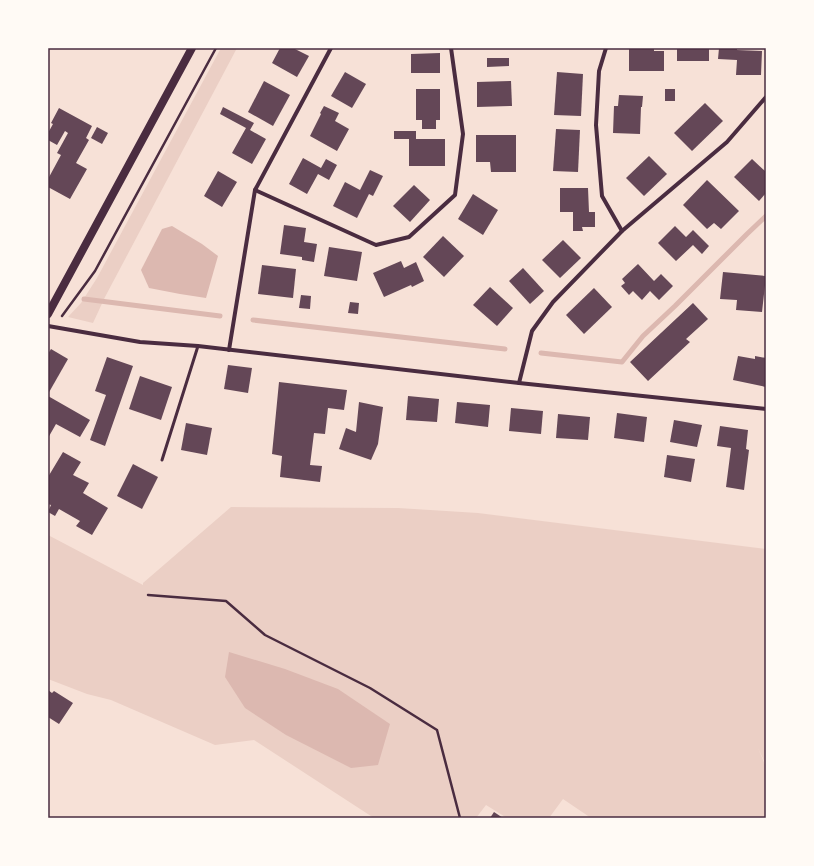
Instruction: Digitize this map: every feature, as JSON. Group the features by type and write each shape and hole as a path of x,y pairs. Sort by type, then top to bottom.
{"main road":[{"path":"48,314 192,48"}],"street":[{"path":"229,350 255,190 331,48"},
{"path":"255,190 376,245 409,237 455,195 463,134 452,48"},
{"path":"606,48 599,71 596,125 602,196 622,231"},
{"path":"519,383 532,332 553,302 622,231 727,142 766,98"},
{"path":"50,327 140,342 198,346 766,410"}],"lane":[{"path":"162,460 198,346"}],"path":[{"path":"50,327 68,308 95,271 216,48"},
{"path":"148,595 226,601 265,636 370,688 437,730 460,818"}],"shaded area":[{"path":"221,48 237,48 105,297 93,323 68,317 81,303 97,278"},
{"path":"172,226 202,244 218,256 206,298 149,288 141,270 162,229"},
{"path":"231,507 398,508 478,513 766,549 766,765 758,748 766,767 766,818 591,818 563,799 549,818 507,818 486,805 476,818 374,818 254,740 215,745 111,700 87,694 48,679 48,535 143,585 143,583"},
{"path":"229,652 285,669 338,689 390,724 378,765 351,768 286,735 245,708 225,677"}],"building":[{"path":"280,48 293,48 309,56 297,77 272,63"},
{"path":"629,48 654,48 654,51 664,51 664,71 629,71"},
{"path":"677,48 709,48 709,61 677,61"},
{"path":"719,48 737,48 737,50 762,51 761,75 736,75 737,60 718,59"},
{"path":"440,53 440,73 411,73 411,54"},
{"path":"487,58 509,58 509,66 487,67"},
{"path":"345,72 366,84 352,108 331,96"},
{"path":"557,72 583,74 581,116 554,115"},
{"path":"264,81 290,95 273,126 248,112"},
{"path":"511,81 512,106 477,107 477,82"},
{"path":"416,89 440,89 440,120 436,120 436,129 422,129 422,120 416,120"},
{"path":"665,89 675,89 675,101 665,101"},
{"path":"619,95 643,96 640,134 613,133 614,106 618,106"},
{"path":"705,103 723,121 692,151 674,133"},
{"path":"324,106 339,113 335,121 349,129 337,151 310,136"},
{"path":"223,107 254,123 250,130 266,139 252,164 232,153 246,128 220,114"},
{"path":"59,108 92,126 86,138 89,140 76,163 87,169 70,199 48,187 48,179 61,155 57,153 68,133 65,131 57,145 48,140 48,133 53,124 51,123"},
{"path":"97,127 108,133 102,144 91,138"},
{"path":"556,129 580,130 578,172 553,171"},
{"path":"394,131 416,131 416,139 445,139 445,166 409,166 409,139 394,139"},
{"path":"476,135 516,135 516,172 491,172 490,162 476,162"},
{"path":"649,156 667,174 644,196 626,178"},
{"path":"303,158 321,168 326,159 337,165 329,180 318,174 307,194 289,184"},
{"path":"752,159 766,172 766,193 759,201 734,177"},
{"path":"370,170 383,176 373,196 369,194 357,218 333,206 345,182 360,190"},
{"path":"218,171 237,182 222,207 204,196"},
{"path":"707,180 739,211 721,229 714,223 707,229 683,205"},
{"path":"414,185 430,200 410,222 393,206"},
{"path":"560,188 588,188 589,212 595,212 595,227 582,227 583,231 573,231 573,212 560,212"},
{"path":"473,194 498,210 483,235 458,219"},
{"path":"284,225 306,228 304,242 317,244 314,262 302,260 302,257 280,254"},
{"path":"675,226 686,237 693,230 709,246 702,254 693,245 676,261 658,243"},
{"path":"443,236 464,256 444,277 423,257"},
{"path":"563,240 581,258 560,278 542,260"},
{"path":"329,247 362,252 357,281 324,276"},
{"path":"401,261 404,268 416,262 424,281 384,297 373,273"},
{"path":"638,264 654,281 661,274 673,286 659,300 650,291 642,300 633,291 629,295 621,286 625,283 622,279"},
{"path":"262,265 296,269 293,298 258,294"},
{"path":"523,268 544,291 530,304 509,281"},
{"path":"723,272 766,276 762,312 736,310 737,300 720,299"},
{"path":"490,287 513,308 497,326 473,305"},
{"path":"594,288 612,307 584,334 566,315"},
{"path":"301,295 311,296 310,309 299,308"},
{"path":"350,302 359,303 358,314 348,313"},
{"path":"693,303 708,319 686,339 690,342 648,381 630,362"},
{"path":"51,349 68,359 48,394 48,354"},
{"path":"738,356 755,359 755,356 766,358 766,387 733,380"},
{"path":"107,357 133,366 105,446 90,440 106,395 95,391"},
{"path":"228,365 252,368 248,393 224,389"},
{"path":"140,376 172,387 161,420 129,409"},
{"path":"279,382 347,390 344,410 328,408 325,434 314,433 310,465 322,466 320,482 280,477 282,456 272,454"},
{"path":"48,396 90,420 80,437 56,424 48,438"},
{"path":"408,396 439,399 437,422 406,420"},
{"path":"359,402 383,407 378,444 371,460 339,449 346,428 356,432"},
{"path":"457,402 490,405 488,427 455,423"},
{"path":"511,408 543,411 541,434 509,431"},
{"path":"617,413 647,417 644,442 614,438"},
{"path":"558,414 590,417 588,440 556,438"},
{"path":"674,420 702,425 697,447 670,442"},
{"path":"186,423 212,428 207,455 181,450"},
{"path":"720,426 748,430 746,449 749,450 744,490 726,487 731,448 717,446"},
{"path":"63,452 81,462 73,475 89,483 83,493 108,508 92,535 76,526 80,521 59,509 55,516 48,512 51,505 48,504 48,477"},
{"path":"667,455 695,459 691,482 664,477"},
{"path":"133,464 158,477 142,509 117,496"},
{"path":"48,690 52,693 54,691 73,703 59,724 48,717"},
{"path":"494,812 503,818 490,818"}],"waterway":[{"path":"541,353 622,362 643,336 766,216"},
{"path":"84,299 220,316"},
{"path":"253,320 505,349"}]}
